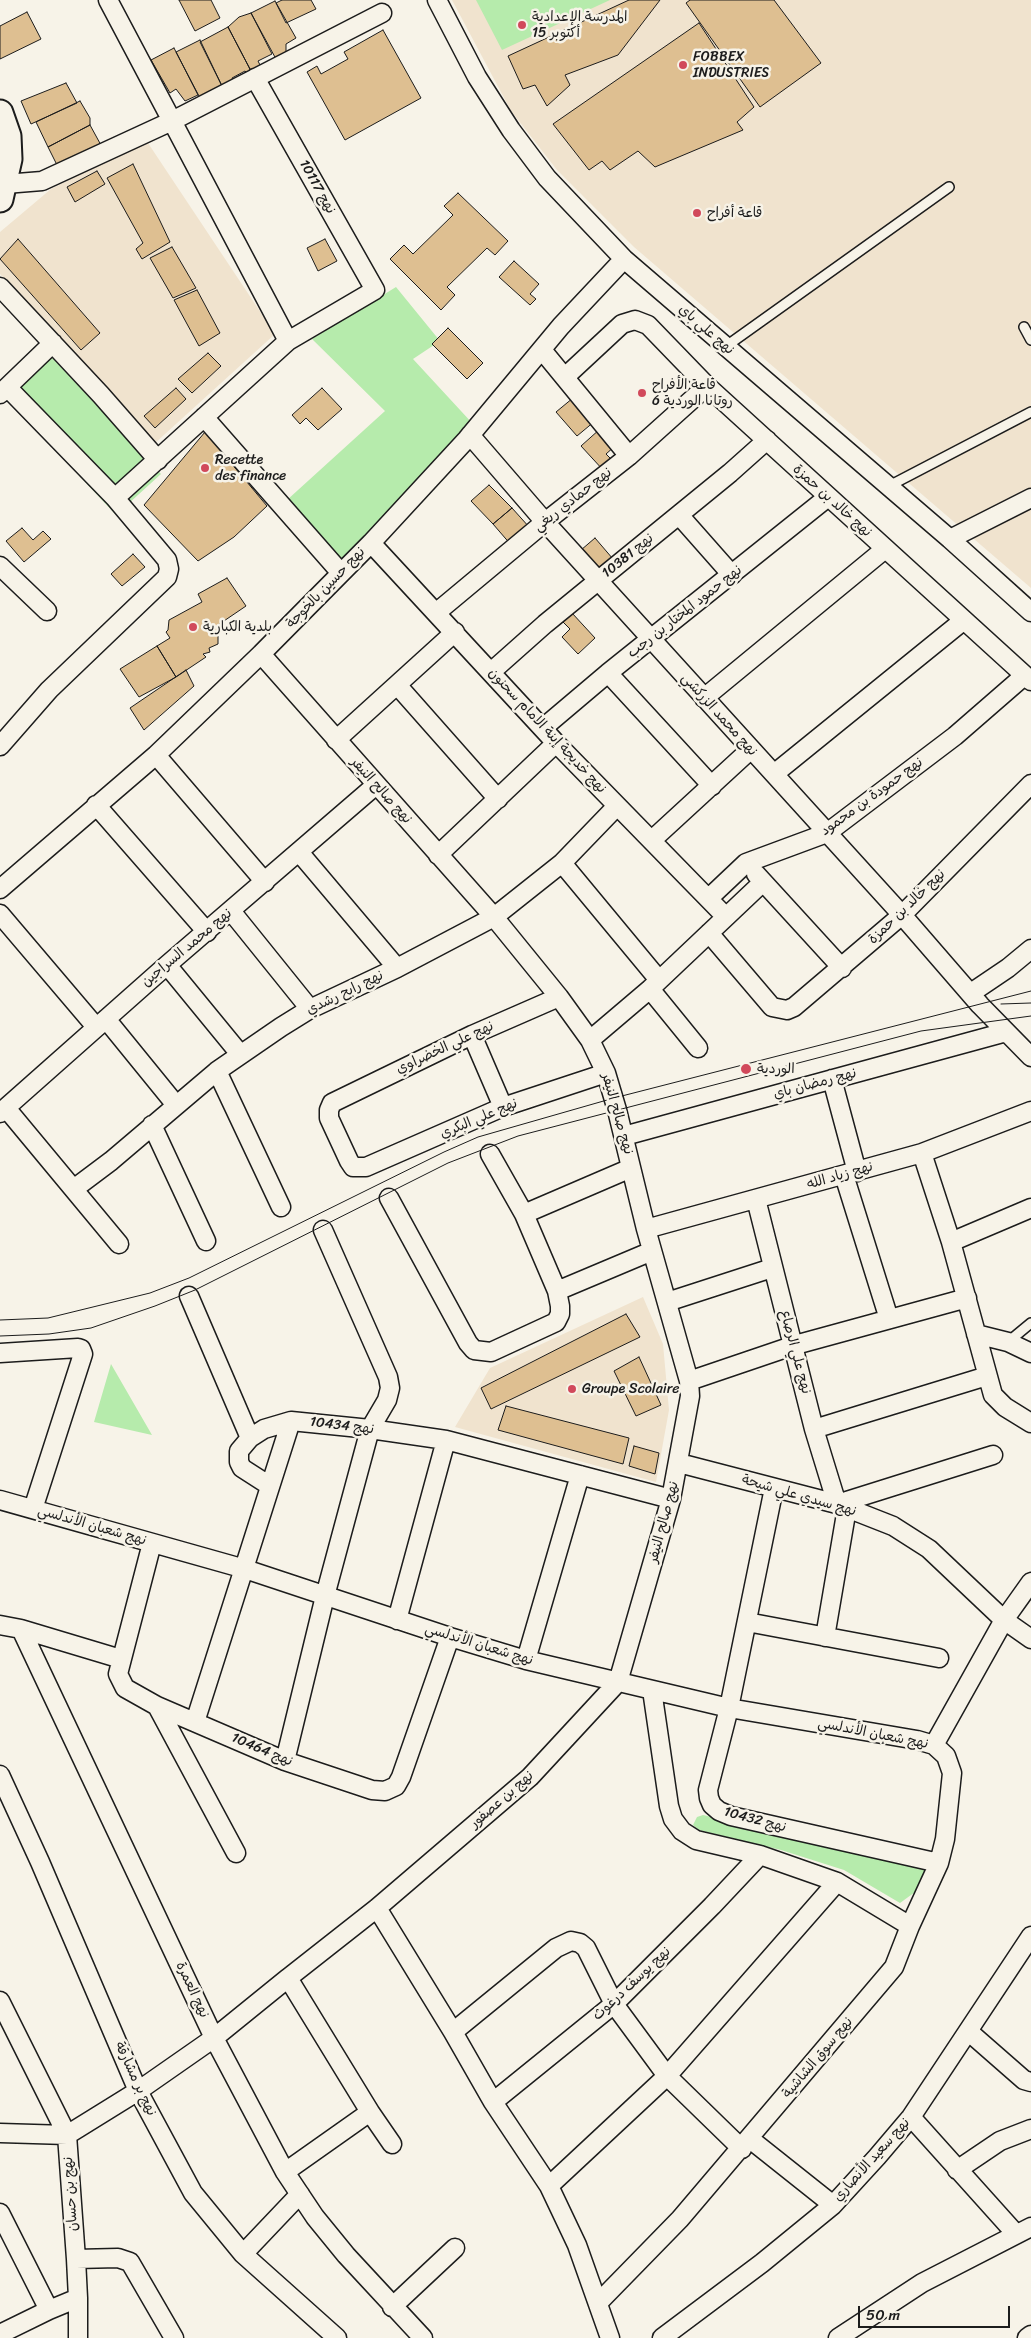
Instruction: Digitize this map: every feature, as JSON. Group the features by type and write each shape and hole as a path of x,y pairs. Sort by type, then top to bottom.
{"street":[{"name":"نهج علي باي","path":"437,0 477,77 510,130 547,178 624,259 889,486 1031,612"},
{"path":"113,2 172,121 288,342"},
{"path":"0,114 8,136 8,159 2,191 42,181 82,164 172,121 382,13"},
{"name":"نهج 10117","path":"115,498 288,342 375,290 256,78"},
{"name":"نهج حسين بالخوجة","path":"0,889 156,755 262,654 371,542 470,435 582,302 624,259"},
{"path":"0,287 158,460"},
{"name":"نهج خالد بن حمزة","path":"565,377 622,324 635,320 648,325 707,386 1028,678"},
{"path":"0,746 50,690 167,577 169,569 167,560 115,498 4,391 53,344"},
{"path":"542,350 629,456"},
{"name":"نهج حمادي ريغي","path":"437,612 545,522 629,456 707,386"},
{"path":"204,417 341,573"},
{"name":"نهج محمد الزركشي","path":"470,435 545,522 1006,1032 1031,1057"},
{"name":"نهج 10381","path":"491,672 545,624 679,515 767,440"},
{"name":"نهج حمود المختار بن رجب","path":"543,728 651,638 828,497"},
{"path":"950,539 1031,498"},
{"path":"679,515 732,575"},
{"name":"نهج خديجة إبنة الامام سحنون","path":"371,542 556,743 726,917"},
{"path":"704,698 885,549"},
{"path":"0,566 47,611"},
{"path":"774,774 964,620"},
{"path":"336,740 398,686 455,632"},
{"name":"نهج صالح النيفر","path":"262,654 494,918 559,997 590,1040 606,1073 624,1136 646,1229 689,1381 689,1411 671,1499 618,1682"},
{"path":"608,673 712,786"},
{"name":"نهج حمودة بن محمود","path":"709,898 746,863 827,833 1028,678"},
{"path":"398,686 498,799"},
{"path":"438,855 556,743"},
{"path":"652,840 751,749"},
{"path":"156,755 265,882"},
{"name":"نهج خالد بن حمزة","path":"709,933 772,1007 787,1010 794,1007 902,915 1031,784"},
{"name":"نهج محمد السراجين","path":"3,1110 166,965 207,932 376,785"},
{"path":"96,805 207,932"},
{"name":"نهج رابح رشدي","path":"75,1188 111,1161 176,1105 240,1054 310,1009 397,968 494,918 562,862 617,806"},
{"path":"299,852 397,968"},
{"path":"562,862 654,984 698,1048"},
{"path":"746,863 842,968"},
{"path":"590,1040 654,984 763,882"},
{"path":"231,911 310,1009"},
{"path":"0,914 176,1105"},
{"path":"971,993 1008,968 1031,949"},
{"path":"166,965 240,1054"},
{"name":"نهج علي الخضراوي","path":"353,1167 329,1118 328,1110 332,1103 472,1035 559,997"},
{"name":"نهج رمضان باي","path":"624,1136 1006,1032"},
{"path":"472,1035 503,1107"},
{"path":"217,1071 280,1207"},
{"name":"نهج علي البكري","path":"353,1167 366,1167 503,1107 606,1073"},
{"path":"832,1079 851,1174 889,1319"},
{"path":"3,1110 75,1188 119,1244"},
{"name":"نهج زياد الله","path":"646,1229 922,1153 1031,1111"},
{"path":"152,1125 206,1241"},
{"path":"922,1153 968,1298 987,1376 997,1401 1031,1423"},
{"path":"389,1198 468,1343 474,1350 491,1352 556,1322 560,1314 560,1306 557,1291 524,1214 490,1154"},
{"path":"524,1214 631,1168"},
{"name":"نهج علي الرصاع","path":"756,1199 814,1429 842,1506"},
{"path":"951,1242 1031,1208"},
{"path":"285,1761 325,1596 370,1429 388,1400 390,1388 388,1376 323,1230"},
{"path":"557,1291 652,1251"},
{"path":"667,1302 772,1268"},
{"path":"189,1296 250,1438"},
{"path":"689,1381 794,1345 968,1298"},
{"path":"976,1334 1008,1342 1031,1353"},
{"path":"0,1353 78,1348 81,1349 83,1354 33,1509"},
{"path":"814,1429 987,1376"},
{"path":"270,1486 242,1468 238,1462 239,1451 250,1438 264,1429 291,1421"},
{"name":"نهج 10434","path":"195,1722 291,1421 370,1429 446,1440 671,1499"},
{"path":"397,1620 446,1440"},
{"path":"824,1637 842,1506 993,1454"},
{"name":"نهج سيدي علي شيحة","path":"679,1463 842,1506 908,1534 929,1549 1004,1620 1031,1640"},
{"path":"526,1660 580,1475"},
{"name":"نهج 10432","path":"774,1488 729,1708 708,1790 712,1805 719,1811 759,1823 939,1863"},
{"name":"نهج شعبان الأندلسي","path":"0,1500 245,1569 397,1620 526,1660 729,1708 839,1726 934,1745 946,1756 952,1772 945,1839 939,1863"},
{"name":"نهج 10464","path":"152,1543 121,1659 118,1674 121,1683 134,1695 157,1706 285,1761 372,1790 385,1791 396,1786 401,1777 450,1637"},
{"path":"934,1745 1004,1620 1031,1582"},
{"path":"747,1622 939,1658"},
{"path":"0,1625 121,1659"},
{"name":"نهج العمرة","path":"21,1630 214,2038 286,2172 328,2234 392,2307 423,2338"},
{"name":"نهج بن عصفور","path":"67,2135 138,2091 214,2038 377,1908 530,1777 618,1682"},
{"path":"652,1690 669,1806 673,1819 682,1831 696,1840 760,1855 837,1882 910,1926"},
{"path":"157,1706 236,1853"},
{"name":"نهج بر مشارقة","path":"0,1776 44,1871 138,2091 193,2193 243,2254 337,2338"},
{"name":"نهج يوسف درغوث","path":"493,2102 614,2004 760,1855"},
{"name":"نهج سوق الشاشية","path":"598,2304 680,2219 746,2144 894,1967 910,1926 939,1863"},
{"path":"549,2186 667,2076 837,1882"},
{"path":"377,1908 453,2032 493,2102 549,2186 577,2246 610,2338"},
{"name":"نهج سعيد الأنصاري","path":"662,2338 762,2263 833,2205 911,2117 1031,1936"},
{"path":"453,2032 556,1948 570,1941 580,1943 586,1948 614,2004 667,2076 746,2144 833,2205"},
{"path":"288,1978 370,2112 392,2144"},
{"name":"نهج بن حسان","path":"0,2001 67,2135 76,2259 78,2338"},
{"path":"968,2030 1024,2080 1031,2082"},
{"path":"286,2172 370,2112"},
{"path":"838,2338 922,2283 1024,2231 957,2170 911,2117"},
{"path":"957,2170 1000,2141 1031,2129"},
{"path":"0,2133 67,2135"},
{"path":"243,2254 300,2194"},
{"path":"0,2213 49,2310"},
{"path":"392,2307 455,2248"},
{"path":"76,2259 118,2258 130,2262 174,2338"},
{"path":"0,2334 78,2298"},
{"path":"1027,2338 1031,2335"}],"lane":[{"path":"725,346 950,187"},
{"path":"1024,326 1031,340"},
{"path":"889,486 1031,412"},
{"path":"1008,1342 1031,1322"}],"shaded area":[{"path":"452,0 1031,0 1031,588 634,247 557,170 511,111"},
{"path":"146,140 275,334 154,444 0,274 0,232 51,189"},
{"name":"Groupe Scolaire","path":"643,1297 663,1344 669,1410 656,1482 455,1427 490,1368"}],"green space":[{"name":"المدرسة الإعدادية 15 أكتوبر","path":"476,0 610,0 502,50"},
{"path":"396,287 440,341 413,359 473,424 331,574 276,510 385,411 312,339"},
{"path":"43,348 161,474 116,515 0,391"},
{"path":"111,1364 152,1435 94,1422"},
{"path":"703,1815 931,1867 922,1887 900,1903 844,1870 781,1850 699,1830 693,1825 697,1817"}],"building":[{"path":"179,0 211,0 220,18 195,31"},
{"path":"282,0 311,0 316,9 286,23 276,3"},
{"path":"629,0 660,0 618,55 565,75 570,85 547,106 535,85 523,89 508,56"},
{"name":"FOBBEX INDUSTRIES","path":"690,0 774,0 821,63 760,107 686,3"},
{"path":"275,1 296,38 286,44 286,52 276,59 251,13"},
{"path":"27,12 41,39 0,59 0,26"},
{"path":"251,13 272,54 258,61 261,67 251,71 228,27 239,17"},
{"name":"FOBBEX INDUSTRIES","path":"699,23 754,107 737,122 743,130 655,167 638,151 610,170 602,161 589,170 553,124"},
{"path":"228,27 251,71 247,73 245,71 222,86 200,42"},
{"path":"383,30 421,98 345,140 307,72 317,66 321,74 348,59 344,52"},
{"path":"200,40 222,86 200,98 176,52"},
{"path":"174,48 198,95 185,101 176,89 170,93 151,60"},
{"path":"66,83 77,103 31,124 21,101"},
{"path":"80,101 90,118 90,125 48,147 36,122"},
{"path":"90,125 102,147 59,169 48,147"},
{"path":"133,164 170,242 142,259 136,249 143,243 107,178"},
{"path":"97,171 105,184 75,202 67,187"},
{"path":"458,193 508,241 495,255 487,248 447,287 455,295 441,310 390,259 404,245 413,254 453,215 444,206"},
{"path":"18,239 100,333 81,350 0,259"},
{"path":"325,239 337,261 318,271 307,248"},
{"path":"172,247 196,288 173,298 150,258"},
{"path":"514,261 539,284 530,294 536,299 530,305 499,277"},
{"path":"197,290 220,333 199,346 174,300"},
{"path":"448,328 483,363 467,379 432,344"},
{"path":"208,353 221,366 192,393 178,379"},
{"path":"176,388 186,399 155,428 144,416"},
{"path":"322,388 342,409 318,430 306,418 300,424 292,415"},
{"path":"573,398 595,421 577,436 556,412"},
{"path":"600,429 615,446 606,454 614,462 604,471 581,446"},
{"name":"Recette des finance","path":"205,432 267,506 234,537 198,561 144,505"},
{"path":"489,485 512,508 493,524 471,501"},
{"path":"512,508 530,528 512,546 493,524"},
{"path":"22,528 33,540 43,531 51,539 24,562 6,541"},
{"path":"595,538 613,559 600,570 581,550"},
{"path":"133,554 145,567 122,586 111,574"},
{"name":"بلدية الكبارية","path":"227,578 246,606 218,625 218,644 209,648 210,652 203,654 206,657 176,677 157,646 170,638 166,632 169,620 202,602 198,594"},
{"path":"572,613 595,638 578,654 562,637 570,629 563,622"},
{"path":"157,646 176,677 139,697 120,669"},
{"name":"بلدية الكبارية","path":"186,670 194,686 144,730 130,708"},
{"path":"626,1314 640,1337 491,1409 481,1388"},
{"path":"639,1357 661,1405 636,1416 614,1371"},
{"path":"506,1406 629,1438 623,1464 498,1430"},
{"path":"634,1446 659,1453 655,1474 629,1466"}],"tram line":[{"path":"0,1320 48,1318 150,1293 189,1278 478,1137 614,1098 1031,991"},
{"path":"1001,1004 1031,1003"},
{"path":"0,1336 49,1334 91,1328 155,1306 195,1290 448,1163 518,1136 921,1031 1031,1016"}],"place":[{"name":"المدرسة الإعدادية 15 أكتوبر","path":"522,25"},
{"name":"FOBBEX INDUSTRIES","path":"683,65"},
{"name":"قاعة أفراح","path":"697,213"},
{"name":"قاعة الأفراح روتانا الوردية 6","path":"642,393"},
{"name":"Recette des finance","path":"205,468"},
{"name":"بلدية الكبارية","path":"193,627"},
{"name":"الوردية","path":"746,1069"},
{"name":"Groupe Scolaire","path":"572,1389"}]}
